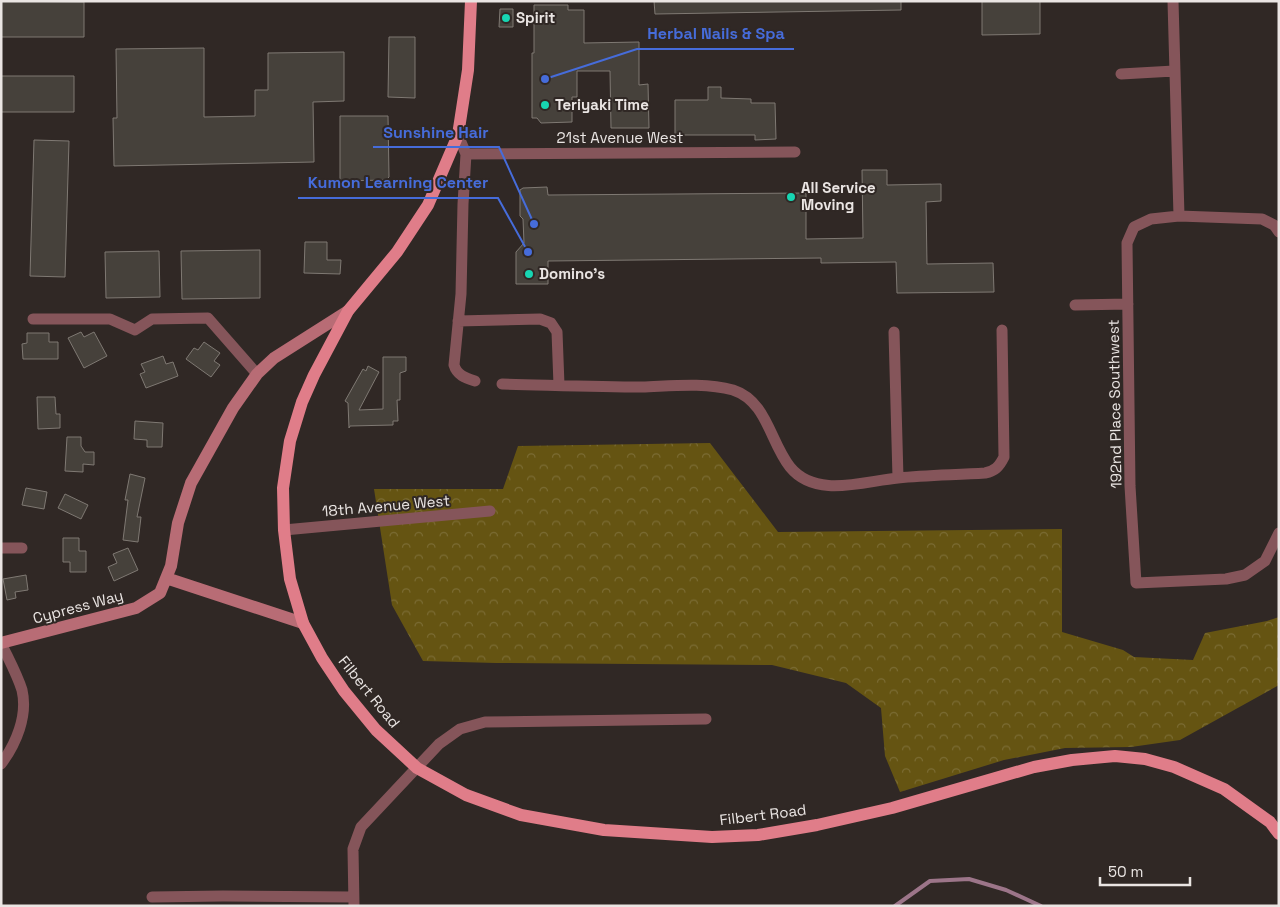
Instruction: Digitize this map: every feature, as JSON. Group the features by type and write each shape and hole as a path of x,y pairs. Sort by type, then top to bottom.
{"main road":[{"name":"Filbert Road","path":"471,1 468,70 458,135 428,205 396,252 348,311 314,375 302,402 290,441 283,488 284,530 290,580 303,623 322,658 344,691 376,730 418,768 466,795 521,815 604,830 712,837 758,834 892,808 1034,767 1072,760 1115,756 1145,759 1174,767 1224,789 1270,822 1279,834"}],"street":[{"path":"1173,1 1179,216 1262,219 1274,225 1279,232"},
{"path":"1122,74 1174,71"},
{"path":"458,135 466,154 462,204 461,294 454,365 456,372 465,378 475,381"},
{"name":"21st Avenue West","path":"466,154 795,152"},
{"name":"192nd Place Southwest","path":"1179,216 1151,219 1134,227 1128,243 1130,486 1136,583 1226,579 1245,575 1265,560 1278,535"},
{"path":"1075,305 1128,304"},
{"path":"303,623 166,578 171,566 178,523 191,483 233,408 257,374 274,358 348,311"},
{"path":"34,319 110,319 135,330 152,319 208,318 257,374"},
{"path":"458,321 540,319 551,324 557,332 560,385"},
{"path":"502,384 702,386 733,390 750,399 756,405 790,467 799,476 822,484 842,486 898,478 985,473 993,471 1000,465 1004,457 1002,330"},
{"path":"894,332 898,478"},
{"name":"18th Avenue West","path":"284,530 490,512"},
{"path":"1,548 22,548"},
{"name":"Cypress Way","path":"1,643 136,608 160,593 166,578"},
{"path":"1,643 22,691 23,712 18,735 1,764"},
{"path":"152,897 223,896 354,902 353,849 361,827 439,744 460,729 485,722 706,719"}],"green space":[{"path":"710,443 778,532 1062,529 1062,632 1123,650 1134,657 1193,660 1205,633 1279,617 1279,685 1180,740 1131,747 1065,748 1004,760 900,792 885,756 881,708 846,683 772,665 423,661 392,605 374,489 503,489 518,446"}],"building":[{"path":"1,1 84,2 84,37 1,37"},
{"path":"654,1 901,1 901,10 655,14"},
{"path":"982,1 1040,1 1040,34 982,35"},
{"path":"534,5 568,5 568,10 584,10 584,43 639,42 639,85 648,84 649,128 611,128 610,71 577,71 577,97 572,97 572,122 541,123 537,118 532,118"},
{"name":"Spirit","path":"500,9 513,9 513,27 499,27"},
{"path":"389,37 415,37 415,98 388,97"},
{"path":"204,48 204,117 255,116 255,90 268,90 268,53 344,52 344,101 313,102 314,162 114,166 113,118 117,118 116,49"},
{"path":"1,76 74,76 74,112 1,112"},
{"path":"708,87 721,87 721,98 751,99 751,103 775,103 776,139 755,140 755,135 675,135 675,100 708,100"},
{"path":"340,116 388,116 389,177 386,180 340,181"},
{"path":"34,140 69,141 65,277 30,276"},
{"path":"862,170 887,170 887,185 941,184 941,201 926,202 927,264 993,263 994,292 897,293 896,262 821,263 821,258 548,261 548,284 516,284 516,252 524,243 523,219 520,216 520,190 523,188 547,187 548,195 806,193 806,239 863,238"},
{"path":"305,242 327,242 327,260 341,260 340,274 304,273"},
{"path":"260,250 260,298 182,299 181,251"},
{"path":"159,251 160,297 106,298 105,252"},
{"path":"81,332 84,337 94,332 107,356 84,368 68,338"},
{"path":"27,333 49,333 49,342 58,342 58,359 23,359 22,344 27,343"},
{"path":"204,342 220,353 214,361 220,365 211,377 186,359 194,348 198,350"},
{"path":"163,356 166,364 173,362 178,376 146,388 140,374 145,372 141,364"},
{"path":"383,357 406,357 406,371 400,373 400,400 397,400 398,421 393,421 393,425 350,426 349,428 348,403 345,401 363,369 366,371 368,366 379,372 359,410 383,409"},
{"path":"37,397 55,397 56,414 60,414 60,428 38,429"},
{"path":"135,421 163,423 162,447 147,447 147,440 134,439"},
{"path":"67,437 81,437 81,446 85,452 94,452 94,465 83,464 83,472 65,471"},
{"path":"130,474 145,478 137,517 141,517 138,542 123,540 128,500 125,500"},
{"path":"26,488 47,492 44,509 22,505"},
{"path":"65,494 88,505 81,519 58,508"},
{"path":"63,538 79,538 79,551 86,551 86,572 70,572 70,562 63,562"},
{"path":"128,548 138,570 114,581 108,567 117,563 113,554"},
{"path":"26,575 28,590 15,592 16,598 7,600 3,579"}],"waterway":[{"path":"895,906 930,881 969,879 1006,890 1041,906"}],"place":[{"name":"Spirit","path":"506,18"},
{"name":"Herbal Nails & Spa","path":"545,79"},
{"name":"Teriyaki Time","path":"545,105"},
{"name":"All Service Moving","path":"791,197"},
{"name":"Sunshine Hair","path":"534,224"},
{"name":"Kumon Learning Center","path":"528,252"},
{"name":"Domino's","path":"529,274"}]}
